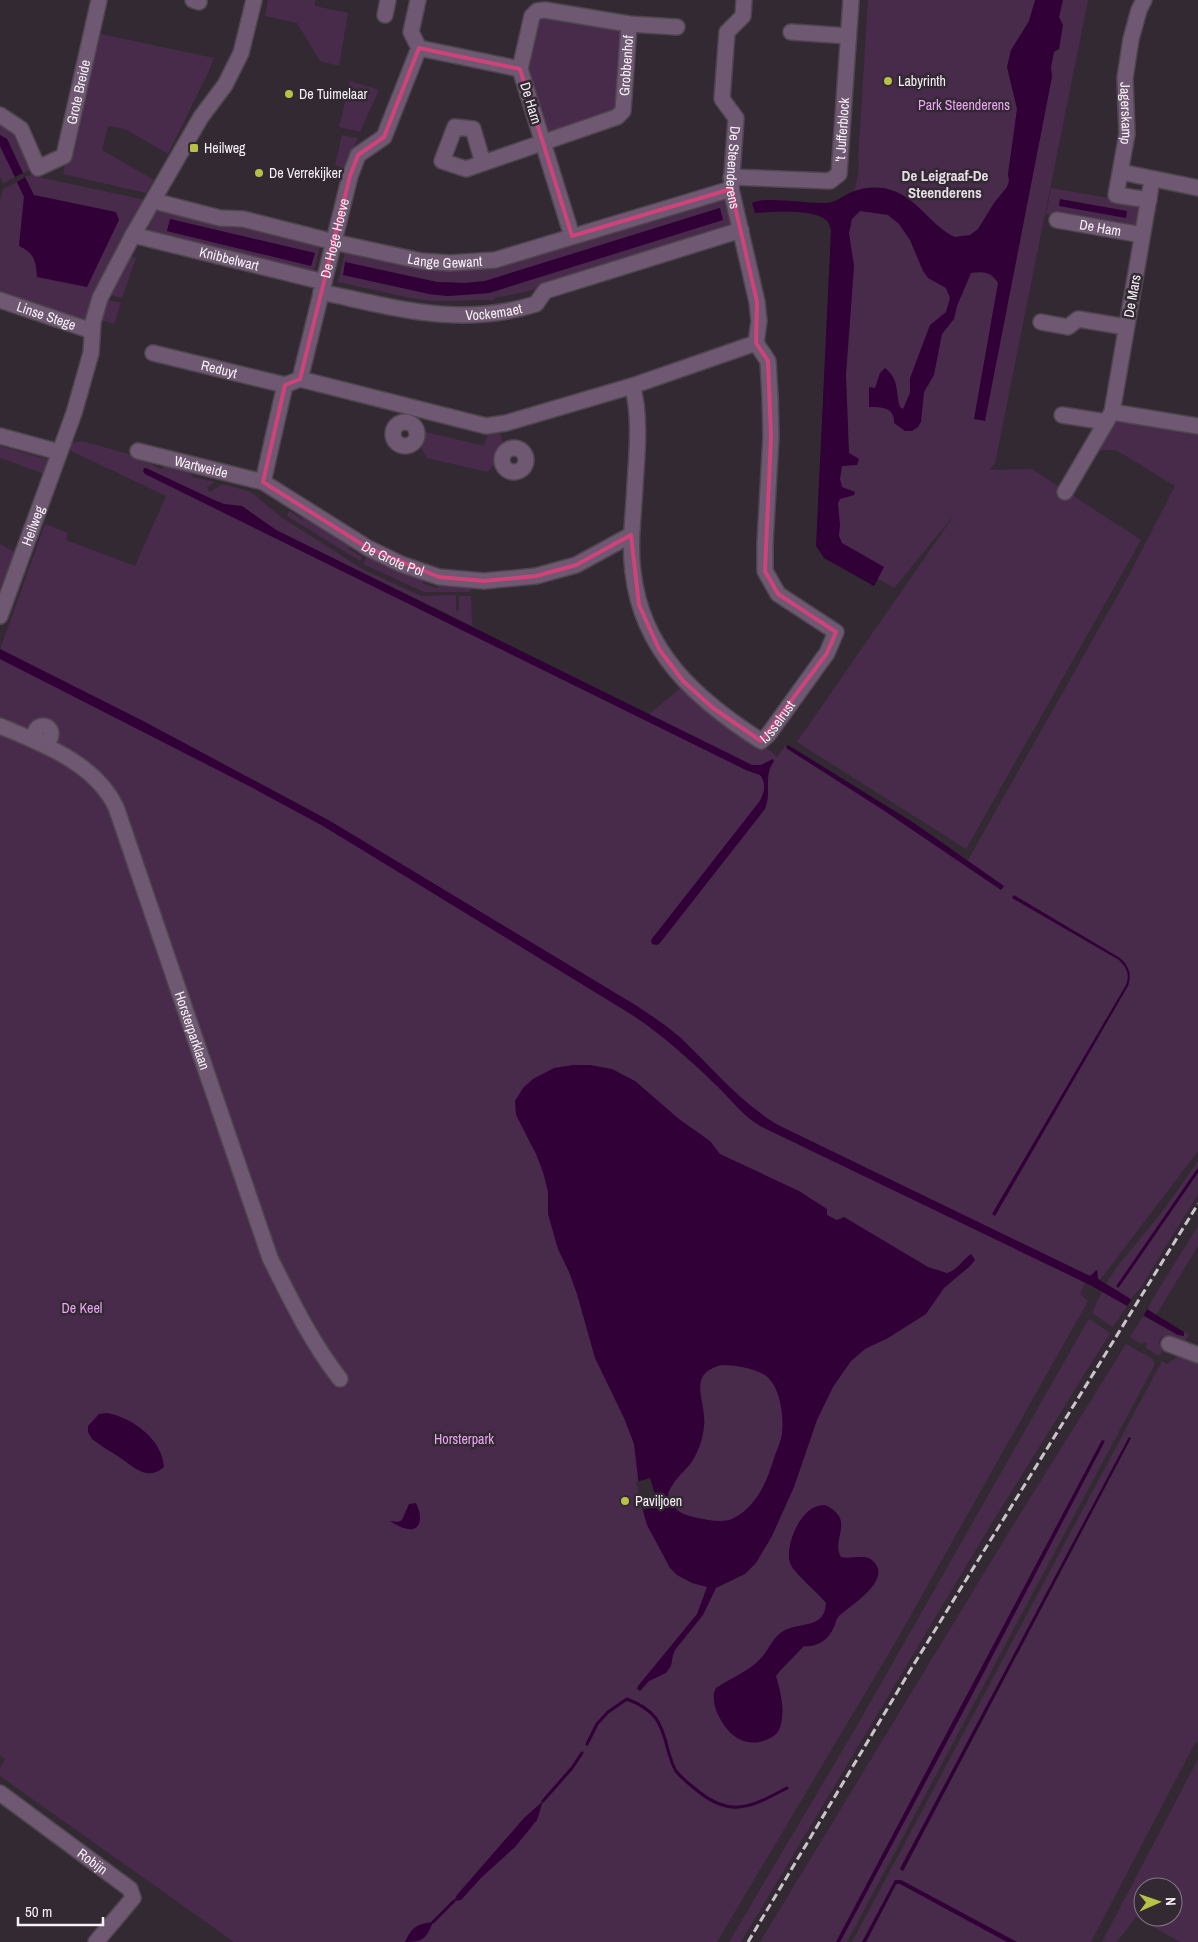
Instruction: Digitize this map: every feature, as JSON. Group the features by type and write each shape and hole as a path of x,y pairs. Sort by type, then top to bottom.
{"street":[{"name":"Grote Breide","path":"0,115 21,129 38,168 64,156 99,0"},
{"name":"Heilweg","path":"0,616 74,413 91,353 92,331 100,298 133,235 201,117 225,85 241,53 254,0"},
{"path":"418,0 411,32 419,48"},
{"name":"De Steenderens","path":"744,0 743,16 727,32 722,99 736,118 731,183 760,322 756,343"},
{"name":"'t Jufferblock","path":"731,183 830,181 838,174 851,0"},
{"name":"Jagerskamp","path":"1144,0 1139,10 1131,40 1125,78 1127,134 1116,195 1149,200"},
{"name":"Grobbenhof","path":"520,69 529,23 537,11 545,10 629,24 677,27"},
{"name":"Grobbenhof","path":"542,143 617,116 623,111 629,24"},
{"path":"791,32 848,36"},
{"name":"De Harn","path":"419,48 520,69 572,236"},
{"name":"De Hoge Hoeve","path":"300,379 350,176 358,155 384,138 419,48"},
{"path":"483,163 542,143"},
{"path":"1121,172 1152,180 1198,188"},
{"name":"De Mars","path":"1065,492 1109,417 1152,180"},
{"name":"Lange Gewant","path":"154,201 226,219 243,219 334,242 422,261 450,263 495,260 731,183"},
{"name":"De Ham","path":"1057,220 1142,235"},
{"name":"Vockemaet","path":"323,287 429,314 452,316 493,314 536,304 545,290 741,230"},
{"name":"Knibbelwart","path":"133,235 323,287"},
{"name":"Linse Stege","path":"0,300 92,331"},
{"path":"1041,322 1068,326 1078,319 1126,327"},
{"path":"263,482 284,385 300,379 409,415 486,426 506,423 632,386 756,343"},
{"name":"IJsselrust","path":"632,386 635,396 637,433 631,535 633,572 639,605 659,649 683,680 707,702 761,741 768,735 827,653 836,632 778,594 765,571 771,436 770,396 768,361 756,343"},
{"name":"Reduyt","path":"153,353 284,385"},
{"path":"1062,415 1109,417 1198,426"},
{"path":"506,423 513,448"},
{"path":"0,436 59,452"},
{"name":"Wartweide","path":"138,451 263,482"},
{"name":"De Grote Pol","path":"263,482 368,548 401,564 439,577 484,581 511,580 536,576 576,565 631,535"},
{"name":"Horsterparklaan","path":"0,726 39,743 87,770 99,781 113,799 270,1258 289,1297 326,1361 340,1379"},
{"path":"1169,1344 1198,1355"},
{"name":"Robijn","path":"0,1793 130,1889 133,1898 96,1942"}],"highlighted area":[{"path":"419,48 520,69 572,236 731,189 757,302 756,343 768,361 771,436 765,571 778,594 836,632 827,653 761,741 713,708 683,681 659,649 639,605 631,535 576,565 536,576 484,581 439,577 368,548 263,482 285,385 300,379 350,176 358,155 384,137"}],"green space":[{"path":"268,0 315,0 315,6 348,13 339,66 320,61 297,23 265,16"},
{"name":"Park Steenderens","path":"868,0 1088,0 995,463 990,470 1032,469 1141,540 966,849 797,742 955,514 894,588 833,553 846,217 855,189 859,168"},
{"path":"539,16 622,29 623,35 615,112 549,133 545,129 525,68"},
{"path":"96,33 214,58 168,154 125,129 108,126 102,150 154,180 146,193 63,174"},
{"path":"350,81 379,90 360,132 339,127"},
{"path":"0,120 17,132 34,168 23,173 7,139 0,135"},
{"path":"342,135 358,138 344,169 335,165"},
{"path":"0,146 15,177 3,184 0,177"},
{"path":"35,173 38,177 146,200 142,203 86,323 0,295 0,201 3,189 17,182 24,197 19,245 30,251 36,264 86,287 33,195 25,177"},
{"path":"1051,188 1139,203 1135,230 1046,214"},
{"path":"727,198 733,227 525,292 494,298 494,300 432,301 338,282 345,252 433,269","holes":["719,208 722,220 489,293 448,296 429,294 346,263 437,282 465,283 485,281"]},
{"path":"163,208 321,243 313,275 148,232 158,209","holes":["170,219 314,253 312,265 167,231"]},
{"path":"125,255 136,258 122,298 105,294"},
{"path":"104,299 121,303 114,324 97,318"},
{"name":"Horsterpark","path":"1117,420 1198,435 1198,1151 1100,1280 1097,1277 1098,1271 1095,1270 1092,1275 1089,1275 1080,1294 1088,1301 895,1643 717,1942 234,1942 0,1776 0,1768 5,1759 0,1757 0,659 243,782 360,847 612,999 616,994 330,821 143,721 0,649 45,524 68,533 66,540 135,566 166,496 69,450 71,443 82,441 136,456 160,469 163,469 165,464 185,467 193,477 215,482 207,487 209,492 223,484 251,492 281,517 364,570 422,596 456,595 456,611 459,611 459,596 471,596 472,626 276,530 242,506 224,504 144,468 146,474 763,778 774,762 772,759 761,765 752,765 649,714 682,687 730,726 767,748 777,757 785,746 968,860 1128,577 1175,486 1116,450 1098,450"},
{"path":"422,431 484,446 488,433 501,434 501,450 497,460 487,472 427,458 420,446"},
{"path":"0,446 47,459 45,474 0,458"},
{"path":"289,511 302,519 306,512 353,542 349,549 362,557 360,561 287,516"},
{"path":"0,544 16,553 0,598"},
{"path":"369,552 425,576 423,584 438,588 440,580 471,585 471,591 424,592 363,564"},
{"path":"1198,1161 1198,1194 1141,1287 1131,1299 1106,1284 1116,1268 1162,1212"},
{"path":"1198,1226 1198,1246 1156,1315 1148,1309 1152,1300"},
{"path":"1102,1291 1127,1306 1113,1327 1092,1313"},
{"path":"1143,1316 1178,1335 1184,1334 1184,1332 1189,1334 1184,1343 1178,1344 1162,1336 1159,1342 1163,1349 1160,1355 1157,1355 1146,1348 1147,1344 1143,1342 1141,1344 1130,1337"},
{"path":"1088,1320 1091,1320 1110,1333 987,1531 741,1942 729,1942 854,1731"},
{"path":"1126,1344 1153,1359 1155,1364 847,1942 840,1942 972,1695 1104,1441 1102,1441 836,1942 760,1942 1009,1532"},
{"path":"1183,1356 1198,1362 1198,1742 1195,1743 1091,1942 866,1942 899,1880 896,1880 862,1942 852,1942 1162,1361 1167,1364 1177,1357","holes":["1129,1437 1131,1438 903,1871 900,1868"]},
{"path":"1198,1759 1198,1942 1180,1942 1154,1927 1183,1927 1183,1877 1136,1877"},
{"path":"1133,1883 1133,1921 1117,1942 1102,1942"}],"shaded area":[{"path":"1035,0 1063,0 1059,17 1063,25 1059,49 1054,52 1051,67 1052,77 985,421 974,419 998,283 990,274 983,272 971,273 957,306 954,319 942,334 934,375 924,392 921,422 918,427 912,431 905,431 894,423 894,418 890,411 869,407 869,387 875,388 880,373 885,368 890,372 895,381 900,407 903,409 910,393 910,378 930,325 946,312 950,298 946,288 928,278 923,271 910,240 899,224 888,215 860,211 852,219 849,233 854,266 846,375 849,453 859,459 857,465 842,466 840,479 842,487 855,492 854,495 840,499 838,503 839,536 842,543 884,567 874,586 824,558 816,546 831,230 829,223 820,216 812,214 792,212 755,213 752,203 766,200 828,203 857,190 882,188 903,195 947,233 955,237 970,235 978,229 994,203 1007,187 1009,181 1008,174 1017,109 1007,67 1011,50 1029,21"},
{"path":"0,135 7,139 23,173 15,177 0,146"},
{"path":"25,177 34,195 116,212 119,220 87,287 37,277 36,266 31,254 19,246 24,197 17,182"},
{"path":"1060,199 1127,211 1126,218 1059,206"},
{"path":"720,208 723,220 489,293 448,296 429,294 343,275 345,262 437,282 465,283 485,281"},
{"path":"170,219 315,253 311,266 167,231"},
{"path":"144,468 224,504 242,506 276,530 752,765 761,765 773,759 768,778 768,797 765,809 660,943 657,945 652,944 651,940 759,802 764,789 764,782 760,775 746,770 145,474"},
{"path":"0,649 143,721 330,821 637,1006 681,1038 739,1096 778,1125 1090,1276 1097,1270 1098,1279 1184,1332 1184,1336 1178,1335 1092,1286 762,1127 744,1114 676,1048 629,1013 323,826 251,787 0,659"},
{"path":"788,745 914,823 1004,886 1001,890 883,810 786,748"},
{"path":"1014,895 1120,958 1128,967 1130,978 1128,986 995,1216 992,1214 1126,985 1128,978 1126,969 1119,960 1012,898"},
{"path":"590,1065 612,1069 635,1081 679,1119 710,1141 720,1154 799,1191 827,1209 827,1215 837,1220 844,1217 928,1267 947,1273 954,1270 971,1254 975,1260 944,1288 926,1314 888,1338 865,1349 851,1361 833,1387 817,1420 794,1487 772,1536 756,1563 745,1574 716,1588 703,1615 675,1650 671,1666 666,1673 649,1681 640,1691 637,1689 638,1686 697,1614 707,1587 692,1583 677,1575 670,1568 647,1525 641,1504 634,1444 624,1418 595,1358 577,1294 558,1249 548,1214 548,1192 543,1172 516,1115 515,1101 523,1088 533,1079 554,1068","holes":["722,1365 754,1370 769,1378 780,1400 782,1433 768,1476 754,1501 748,1508 732,1519 715,1521 698,1518 678,1511 668,1494 676,1480 694,1459 701,1441 704,1417 700,1390 701,1382 704,1375 711,1369"]},
{"path":"107,1413 127,1420 144,1431 158,1447 164,1467 153,1473 142,1472 92,1439 88,1432 88,1426 99,1414"},
{"path":"1129,1437 1131,1438 903,1871 900,1869"},
{"path":"1102,1440 1105,1441 972,1695 840,1942 836,1942"},
{"path":"416,1503 420,1519 419,1525 416,1528 408,1529 390,1521 398,1522 402,1520 409,1504"},
{"path":"825,1505 834,1511 841,1523 838,1550 841,1557 868,1558 878,1567 878,1575 875,1583 868,1591 838,1617 826,1639 813,1646 804,1646 776,1676 782,1710 778,1732 763,1741 747,1742 740,1740 728,1730 719,1717 714,1702 715,1690 757,1662 775,1639 785,1630 812,1623 822,1617 826,1603 792,1567 789,1548 794,1532 802,1518 814,1507"},
{"path":"543,1801 537,1820 515,1847 482,1877 461,1900 454,1901 457,1895 524,1818"},
{"path":"895,1880 901,1880 1017,1942 1007,1942 900,1884 896,1884 866,1942 862,1942"},
{"path":"433,1922 426,1936 420,1940 405,1942 416,1927"}],"pier":[{"path":"1133,1297 1149,1306 1142,1318 1126,1308"},
{"path":"650,1478 658,1504 643,1510 636,1482"}],"waterway":[{"path":"1118,1286 1198,1170"},
{"path":"587,1744 597,1724 608,1712 627,1699 637,1703 655,1718 663,1731 676,1771 711,1800 722,1805 743,1806 764,1800 787,1788"},
{"path":"543,1801 572,1768 582,1753"},
{"path":"433,1922 454,1901"}],"railway":[{"path":"748,1942 911,1669 1198,1204"}],"place":[{"name":"Labyrinth","path":"888,81"},
{"name":"De Tuimelaar","path":"289,94"},
{"name":"Heilweg","path":"194,148"},
{"name":"De Verrekijker","path":"259,173"},
{"name":"Paviljoen","path":"625,1501"}],"district":[{"name":"De Leigraaf-De Steenderens","path":"945,184"}],"park label":[{"name":"De Keel","path":"82,1308"}]}
